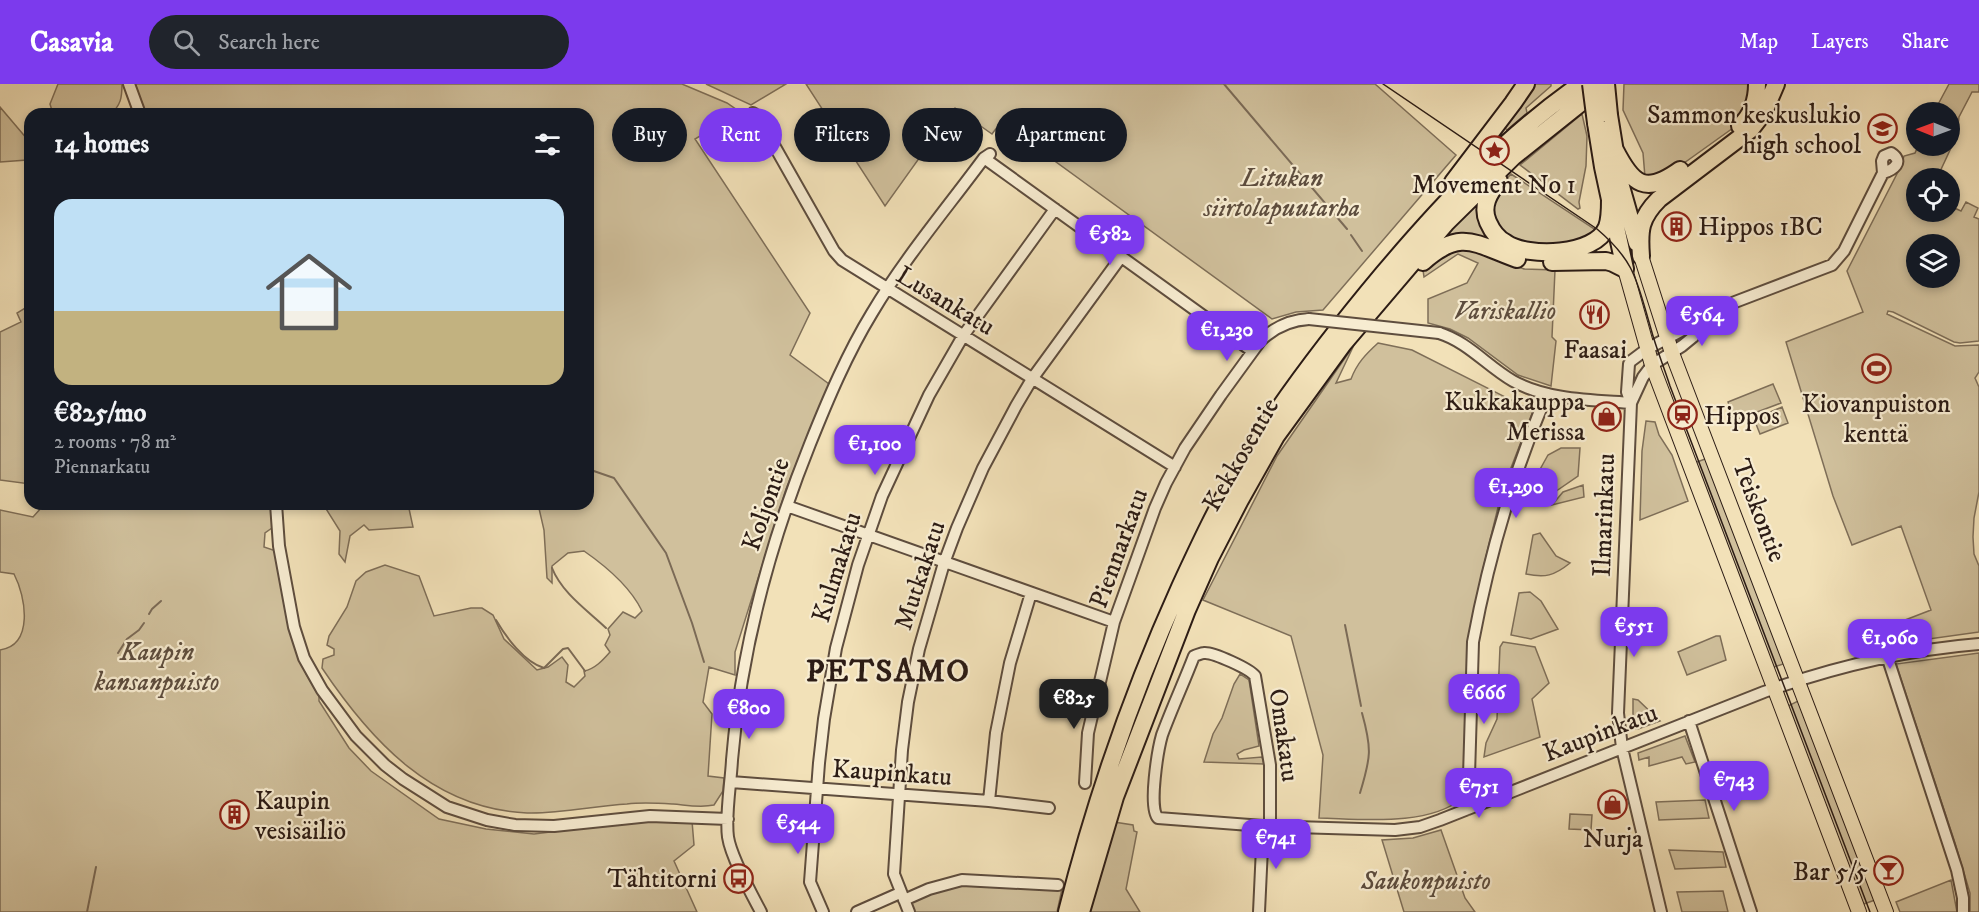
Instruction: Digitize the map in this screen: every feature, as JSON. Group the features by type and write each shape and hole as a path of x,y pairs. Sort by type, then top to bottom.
{"highway":[{"path":"1400,253 1526,84"},
{"name":"Kekkosentie","path":"1067,912 1090,827 1154,646 1211,523 1240,468 1314,360 1400,253 1483,165 1581,84"},
{"name":"Teiskontie","path":"1591,84 1615,150 1630,224 1641,256"},
{"name":"Kekkosentie","path":"1081,912 1115,797 1187,610 1210,558 1276,436 1343,344 1453,216 1513,158 1606,84"},
{"name":"Teiskontie","path":"1606,84 1603,119 1610,200 1625,269"},
{"path":"1615,150 1629,175 1646,183 1660,183 1742,124 1755,102 1757,84"},
{"path":"1641,256 1642,221 1652,206 1750,130 1764,112 1776,84"},
{"path":"1513,158 1506,172 1490,192 1485,213 1493,232 1505,243 1541,252 1570,250 1586,245 1602,234 1608,226 1610,200"},
{"path":"1401,274 1440,248 1456,242 1475,243 1518,259 1530,261 1606,261 1625,269"}],"main road":[{"name":"Teiskontie","path":"1641,256 1672,352 1886,912"},
{"name":"Teiskontie","path":"1625,269 1652,365 1859,912"}],"street":[{"path":"129,84 138,108"},
{"name":"Koljontie","path":"761,912 730,846 728,833 741,688 749,639 765,573 787,506 835,384 863,328 886,290 987,156 1055,209"},
{"name":"Lusankatu","path":"782,160 834,252 847,264 1174,467"},
{"path":"1647,350 1735,302 1832,265 1844,251 1883,172"},
{"path":"1055,209 1252,351"},
{"name":"Kulmakatu","path":"823,912 810,882 824,719 836,648 858,567 882,496 917,417 963,336 1055,209"},
{"name":"Mutkakatu","path":"909,912 894,874 898,795 908,702 919,649 944,562 983,468 1032,380 1121,257"},
{"path":"1652,365 1693,337 1709,317"},
{"name":"Piennarkatu","path":"1085,783 1088,733 1114,622 1155,508 1174,467 1204,419 1252,351 1272,330 1291,321 1309,319 1439,333 1462,344 1514,382 1547,394"},
{"name":"Ilmarinkatu","path":"1631,403 1626,392 1629,364 1647,350"},
{"name":"Ilmarinkatu","path":"1652,365 1643,377 1631,403 1618,702 1622,748 1661,912"},
{"path":"1468,808 1473,642 1502,517 1511,487 1547,394 1631,403"},
{"path":"787,506 1114,622"},
{"path":"276,510 279,546 294,627 304,658 322,690 356,736 385,765 403,779 447,807 487,820 514,825 554,826 650,816 728,819"},
{"path":"989,801 996,733 1010,662 1031,593"},
{"name":"Kaupinkatu","path":"1163,819 1267,826 1395,830 1420,827 1798,680 1887,656 1979,644"},
{"name":"Omakatu","path":"1163,819 1155,814 1153,802 1160,744 1194,656 1205,652 1250,670 1255,676 1270,765 1259,912"},
{"path":"1887,656 1957,870 1964,912"},
{"path":"1689,721 1751,912"},
{"name":"Kaupinkatu","path":"731,783 989,801 1049,808"},
{"path":"857,912 902,896 962,880 1058,885"}],"green space":[{"path":"58,84 122,84 117,108 51,108 50,104"},
{"path":"135,84 682,84 734,108 699,108 699,137 695,139 699,145 699,162 710,162 810,313 790,355 829,384 786,489 735,652 735,675 709,667 703,702 712,714 708,776 724,778 723,791 714,805 638,803 527,813 493,809 462,799 434,785 384,745 341,695 322,668 323,659 334,655 334,649 327,645 329,636 347,607 356,581 366,572 385,565 419,576 434,616 471,608 482,608 493,615 504,639 537,670 548,667 562,657 568,665 566,682 574,687 585,676 584,671 602,661 610,652 605,645 610,635 608,629 623,612 635,618 642,611 631,593 617,578 584,551 568,553 552,566 552,583 547,578 544,530 539,510 594,510 594,108 144,108"},
{"path":"706,84 786,84 751,105"},
{"name":"Litukan siirtolapuutarha","path":"806,84 1375,84 1456,155 1323,310 1296,312 1272,319 1056,162 1127,162 1127,108 995,108 995,130 992,134 983,128 983,108 902,108 902,162 916,162 885,206 857,162 890,162 890,108 822,108"},
{"path":"1531,84 1551,84 1551,86 1526,108 1527,113 1507,130 1505,128"},
{"path":"1624,84 1752,84 1752,99 1733,128 1663,178 1645,177 1643,153 1623,110"},
{"path":"1949,84 1979,84 1979,92 1972,92 1960,115 1960,102 1939,102"},
{"path":"0,107 24,135 24,160 0,162"},
{"path":"1582,114 1587,136 1586,166 1578,209 1520,165"},
{"path":"1904,156 1947,156 1942,168 1906,168 1906,222 1960,222 1960,211 1966,202 1978,208 1974,217 1979,219 1979,341 1954,342 1893,312 1888,311 1887,314 1955,346 1979,345 1979,372 1975,378 1979,387 1979,492 1973,537 1974,554 1979,566 1979,632 1893,644 1887,627 1931,610 1901,526 1852,545 1833,496 1786,342 1863,312 1847,271"},
{"path":"1511,174 1599,232 1568,245 1538,247 1505,236 1495,222 1491,207 1498,188"},
{"path":"1477,202 1481,204 1483,223 1492,237 1506,247 1541,255 1561,254 1595,244 1596,256 1550,258 1521,256 1480,241 1446,235"},
{"name":"Variskallio","path":"1453,249 1480,252 1524,269 1555,270 1552,337 1556,341 1551,386 1518,375 1468,338 1450,329 1428,323 1428,299 1467,283 1478,263 1458,254 1424,277 1423,270"},
{"path":"24,309 24,483 0,480 0,332 21,322 17,313"},
{"path":"1378,343 1412,350 1533,411 1502,491 1481,577 1468,645 1463,798 1431,814 1413,817 1374,820 1319,818 1323,755 1291,636 1203,600 1277,456 1354,345 1336,383 1351,379 1362,359"},
{"path":"1773,384 1781,403 1734,419 1728,402"},
{"path":"1782,407 1788,423 1760,434 1754,419"},
{"path":"1646,421 1655,422 1659,435 1672,455 1688,501 1640,520 1642,451"},
{"path":"1561,448 1580,448 1578,476 1549,496 1545,495 1550,481 1538,473 1548,455"},
{"path":"1708,458 1786,663 1771,668 1694,463"},
{"path":"1583,485 1584,497 1552,505 1563,492"},
{"name":"Kaupin kansanpuisto","path":"0,510 33,517 39,510 271,510 272,528 265,533 264,547 276,551 293,641 306,674 319,696 319,701 349,748 371,771 439,819 486,829 534,834 648,820 692,821 694,845 674,861 697,912 0,912 0,650 11,646 18,639 23,630 24,607 14,574 0,572"},
{"path":"327,510 409,510 413,527 369,530 364,525 350,536 345,562 339,554 340,531"},
{"path":"1540,533 1556,556 1570,563 1549,575 1526,574 1533,535"},
{"path":"1530,592 1541,601 1558,629 1531,639 1511,635 1519,593"},
{"path":"1720,636 1726,660 1687,675 1678,652"},
{"path":"1503,642 1535,647 1549,683 1532,699 1540,737 1484,757 1486,743 1497,719 1500,647"},
{"path":"1979,653 1979,912 1970,912 1970,893 1896,664"},
{"path":"1240,674 1249,680 1259,746 1237,754 1239,759 1262,757 1264,764 1204,762 1213,734"},
{"path":"1633,699 1638,700 1660,721 1635,729"},
{"path":"1800,700 1875,900 1861,905 1786,707"},
{"path":"1685,736 1695,762 1686,764 1682,757 1649,766 1649,757 1639,760 1638,753"},
{"path":"1705,800 1709,818 1659,820 1656,802"},
{"path":"1570,814 1592,815 1591,830 1569,829"},
{"path":"1114,822 1133,825 1134,831 1137,832 1126,889 1140,912 1088,912"},
{"name":"Saukonpuisto","path":"1441,830 1465,898 1475,912 1404,912 1382,840 1413,838"},
{"path":"1669,850 1723,852 1726,867 1675,869"},
{"path":"1951,880 1957,912 1900,912 1896,902"},
{"path":"963,884 1062,889 1057,912 913,912 908,901"},
{"path":"1723,891 1728,912 1682,912 1677,892"}],"waterway":[{"path":"1224,84 1347,229"},
{"path":"1351,235 1362,251"},
{"path":"594,471 614,478 666,553 704,662"},
{"path":"552,568 568,593 606,628"},
{"path":"149,614 161,601"},
{"path":"496,620 516,648 537,665 544,668 563,649 568,648 585,671"},
{"path":"118,653 127,639 144,623"},
{"path":"1345,625 1361,706"},
{"path":"1360,793 1369,753 1362,713"},
{"path":"87,912 96,867"}],"tram line":[{"path":"1383,84 1597,229 1628,263 1638,285 1670,386 1870,912"}],"place":[{"name":"Sammon keskuslukio high school","path":"1882,129"},
{"name":"Movement No 1","path":"1494,150"},
{"name":"Hippos 1BC","path":"1677,226"},
{"name":"Faasai","path":"1595,315"},
{"name":"Kiovanpuiston kenttä","path":"1876,369"},
{"name":"Hippos","path":"1683,415"},
{"name":"Kukkakauppa Merissa","path":"1606,416"},
{"name":"Nurja","path":"1613,804"},
{"name":"Kaupin vesisäiliö","path":"234,815"},
{"name":"Bar 5/5","path":"1889,871"},
{"name":"Tähtitorni","path":"738,878"}],"district":[{"name":"PETSAMO","path":"888,670"}]}
